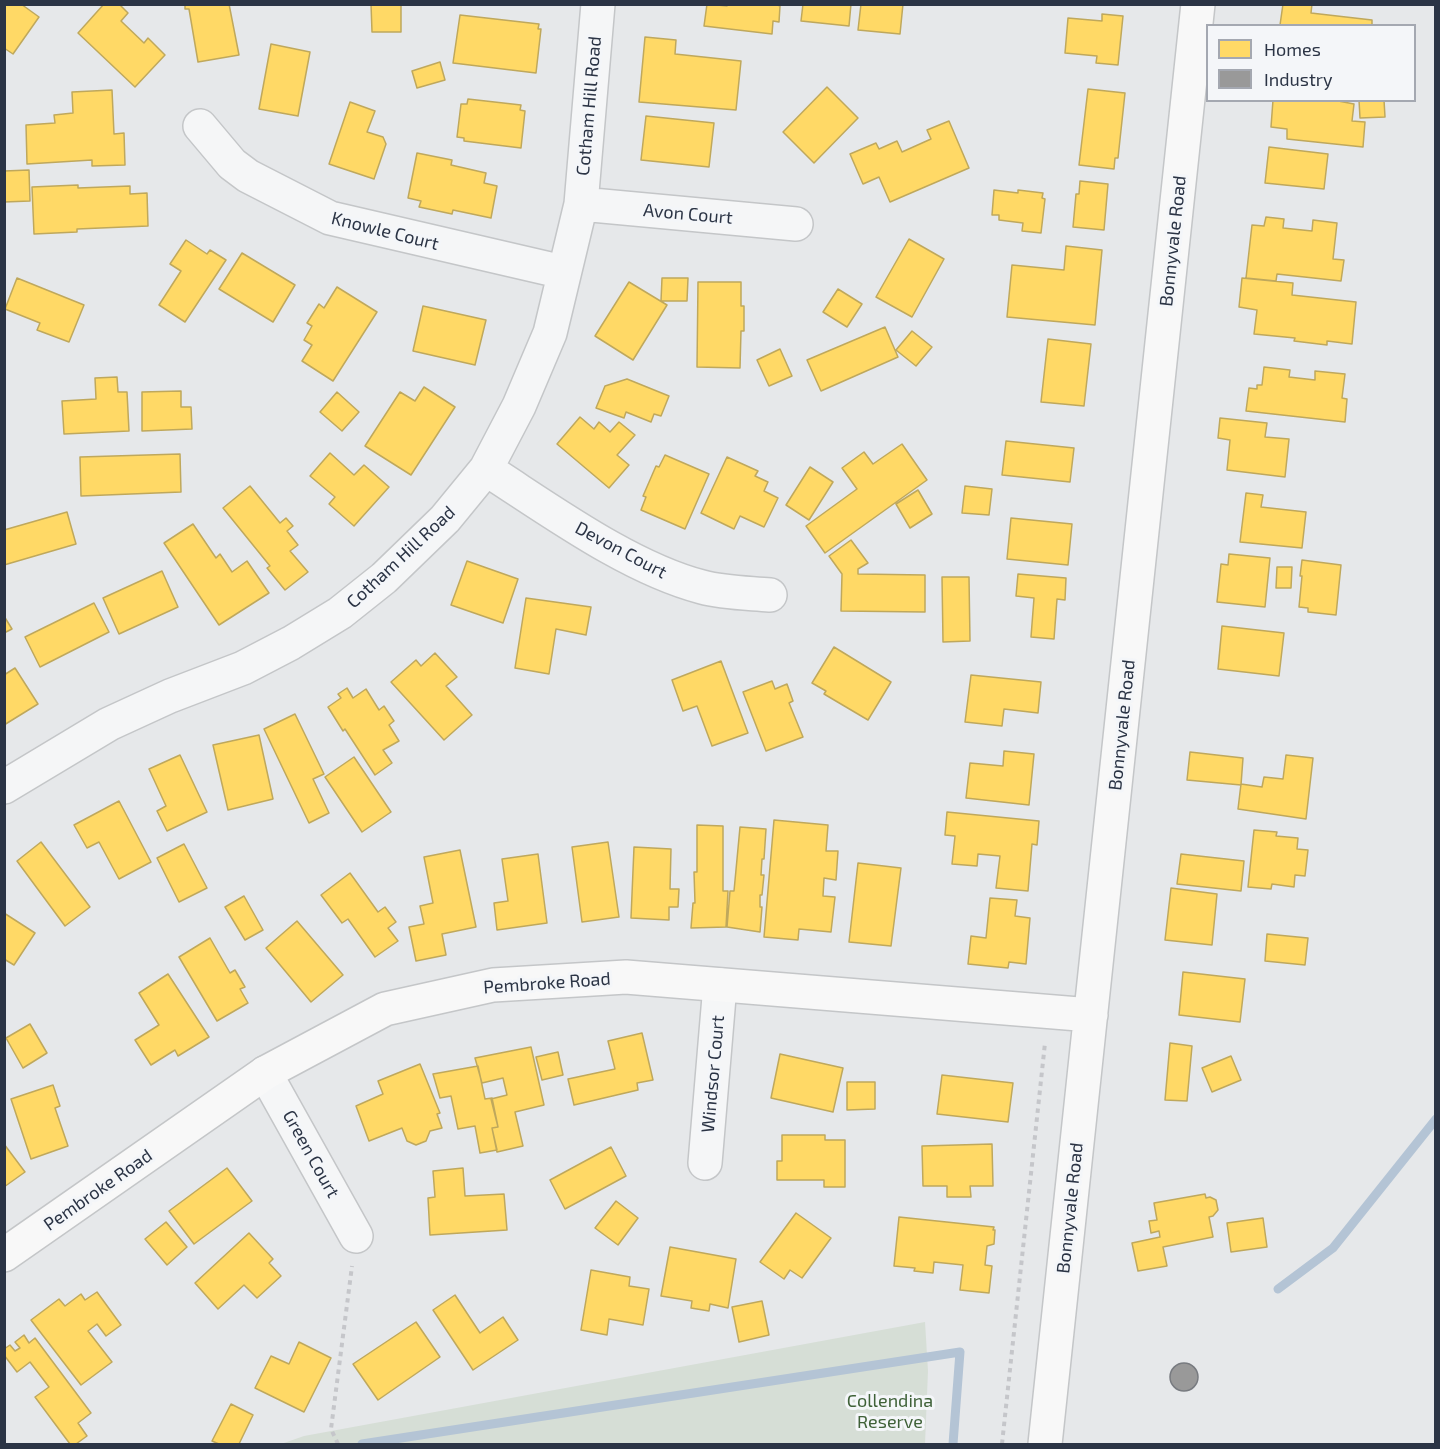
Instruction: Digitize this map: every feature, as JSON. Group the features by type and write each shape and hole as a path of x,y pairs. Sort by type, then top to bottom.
{"street":[{"name":"Cotham Hill Road","path":"4,787 109,724 170,696 243,668 340,614 384,578 445,519 486,469 519,406 550,333 581,204 598,4"},
{"name":"Bonnyvale Road","path":"1045,1444 1198,4"},
{"name":"Knowle Court","path":"200,126 232,164 248,176 330,218 563,272"},
{"name":"Avon Court","path":"581,204 796,224"},
{"name":"Devon Court","path":"486,469 597,540 672,577 703,587 734,593 770,595"},
{"name":"Pembroke Road","path":"4,1255 265,1073 385,1009 493,985 627,977 1091,1014"},
{"name":"Windsor Court","path":"705,1162 720,985"},
{"name":"Green Court","path":"265,1073 356,1236"}],"path":[{"path":"1002,1444 1048,1011"},
{"path":"338,1444 331,1429 356,1236"}],"green space":[{"name":"Collendina Reserve","path":"925,1322 928,1371 925,1444 281,1444 304,1436"}],"building: Homes":[{"path":"4,4 21,4 39,17 13,54 4,48"},
{"path":"104,4 119,4 128,13 121,21 144,43 148,38 165,55 135,87 78,33"},
{"path":"185,4 229,4 239,55 198,62 189,9 185,9"},
{"path":"371,4 401,4 401,32 372,32"},
{"path":"707,4 727,6 727,4 775,4 780,6 779,22 773,21 772,34 704,26"},
{"path":"803,4 851,4 849,26 801,21"},
{"path":"861,4 903,4 900,34 858,30"},
{"path":"1283,4 1312,4 1311,13 1372,20 1372,24 1280,24"},
{"path":"1102,14 1123,16 1118,65 1096,63 1097,56 1065,53 1068,18 1102,21"},
{"path":"460,15 539,24 538,29 541,29 536,73 453,63"},
{"path":"645,37 676,40 675,54 741,61 736,110 639,102"},
{"path":"271,44 310,52 298,116 259,109"},
{"path":"440,62 445,80 417,88 412,71"},
{"path":"827,87 858,118 814,163 783,132"},
{"path":"1088,89 1125,93 1118,158 1115,158 1114,169 1079,165"},
{"path":"112,90 114,134 124,133 125,165 92,166 92,160 27,164 26,125 55,123 54,115 73,113 72,92"},
{"path":"468,99 521,105 520,110 525,111 521,148 464,141 464,138 457,137 461,104 467,104"},
{"path":"350,102 375,111 367,132 383,137 386,144 374,179 329,164"},
{"path":"1273,102 1354,104 1352,121 1365,122 1363,147 1287,139 1287,129 1271,127"},
{"path":"1359,102 1384,102 1385,117 1360,118"},
{"path":"646,116 714,123 709,167 641,160"},
{"path":"949,121 969,168 890,202 879,177 863,184 850,154 876,143 879,149 897,141 902,152 931,139 927,130"},
{"path":"1269,147 1328,154 1324,189 1265,183"},
{"path":"417,153 452,160 451,165 486,173 484,183 497,186 491,218 453,210 452,214 419,207 421,201 408,198"},
{"path":"29,170 30,201 4,202 4,171"},
{"path":"1080,181 1108,184 1104,230 1073,227 1076,194 1079,194"},
{"path":"78,185 78,188 130,186 130,194 147,193 148,226 77,229 77,232 34,234 32,187"},
{"path":"994,190 1043,193 1042,198 1045,199 1041,233 1022,231 1023,223 999,220 999,215 992,215"},
{"path":"1266,217 1284,219 1283,228 1312,231 1313,220 1337,223 1333,259 1344,260 1341,281 1277,274 1276,281 1246,278 1252,225 1264,226"},
{"path":"909,239 944,259 912,317 876,297"},
{"path":"186,240 207,254 210,250 226,260 185,322 159,305 181,271 170,264"},
{"path":"1066,246 1102,250 1095,325 1007,317 1012,265 1064,270"},
{"path":"242,253 295,285 273,322 219,289"},
{"path":"17,278 84,305 69,342 37,330 40,323 5,309"},
{"path":"662,278 688,278 687,301 661,301"},
{"path":"1242,278 1293,283 1292,295 1356,302 1352,344 1327,341 1327,345 1294,341 1295,338 1254,334 1257,310 1239,307"},
{"path":"629,282 667,305 633,360 595,336"},
{"path":"698,282 741,282 744,331 741,331 740,368 697,367"},
{"path":"337,287 377,312 333,381 302,361 312,345 304,340 312,326 307,323 319,304 324,308"},
{"path":"838,289 862,304 847,327 823,312"},
{"path":"423,306 486,320 475,365 413,351"},
{"path":"885,327 898,357 821,391 807,360"},
{"path":"912,331 932,347 916,366 896,350"},
{"path":"1048,339 1091,344 1084,406 1041,402"},
{"path":"780,349 792,376 769,386 757,360"},
{"path":"1264,367 1290,370 1289,377 1315,380 1315,371 1345,374 1342,398 1347,399 1345,422 1246,411 1249,388 1257,389 1257,385 1262,385"},
{"path":"117,377 118,392 127,392 129,431 64,434 62,401 96,399 95,378"},
{"path":"627,379 669,396 661,416 654,414 651,422 626,412 624,418 596,408 605,386"},
{"path":"424,387 455,407 411,475 365,446 400,392 415,401"},
{"path":"181,391 181,407 191,407 192,429 142,431 142,392"},
{"path":"337,392 359,412 342,431 320,412"},
{"path":"580,417 594,429 599,422 610,432 619,422 635,435 617,455 629,465 609,488 557,444"},
{"path":"1220,418 1267,423 1265,437 1289,439 1285,477 1227,470 1230,440 1218,438"},
{"path":"1006,441 1074,448 1070,482 1002,475"},
{"path":"902,444 927,480 825,553 806,526 857,489 842,468 864,452 873,464"},
{"path":"330,453 354,475 364,465 389,487 354,526 329,504 335,497 310,476"},
{"path":"180,454 181,492 81,496 80,457"},
{"path":"665,455 709,474 685,529 641,510 646,497 643,496 656,466 659,467"},
{"path":"727,457 758,471 755,476 768,482 764,491 778,498 764,527 740,516 734,529 701,513"},
{"path":"810,467 833,482 809,520 786,505"},
{"path":"250,486 280,523 286,518 293,526 287,531 298,545 290,551 308,572 285,590 267,568 270,566 223,508"},
{"path":"965,486 992,489 989,515 962,513"},
{"path":"918,490 932,514 910,528 896,504"},
{"path":"1246,493 1263,495 1261,507 1306,512 1302,548 1240,542"},
{"path":"67,512 76,544 4,565 4,530"},
{"path":"1011,518 1072,524 1068,565 1007,559"},
{"path":"193,524 216,558 220,554 232,572 247,561 269,593 219,625 164,543"},
{"path":"851,540 868,563 858,569 858,574 925,575 925,612 841,611 842,574 829,556"},
{"path":"1229,554 1270,558 1265,607 1217,602 1221,564 1228,565"},
{"path":"1302,560 1341,565 1336,615 1308,612 1308,608 1299,607"},
{"path":"467,561 518,579 503,623 451,605"},
{"path":"1277,567 1292,567 1291,588 1276,588"},
{"path":"162,571 178,607 119,634 103,598"},
{"path":"1018,574 1066,578 1065,600 1057,599 1054,639 1031,637 1034,598 1016,596"},
{"path":"942,577 969,577 970,641 943,642"},
{"path":"526,598 591,607 586,635 556,629 549,674 515,668"},
{"path":"94,603 109,632 40,667 25,637"},
{"path":"4,616 12,629 4,633"},
{"path":"1222,626 1284,633 1279,676 1218,669"},
{"path":"834,647 891,682 868,720 824,694 826,691 812,683"},
{"path":"435,653 457,677 446,686 472,715 444,740 391,682 416,660 421,666"},
{"path":"721,661 748,733 712,746 697,706 683,711 672,680"},
{"path":"15,668 38,704 4,725 4,675"},
{"path":"971,675 1041,682 1038,713 1004,709 1002,726 965,722"},
{"path":"772,681 775,689 787,684 793,701 789,703 803,737 766,751 743,692"},
{"path":"347,688 353,698 366,689 379,710 384,706 394,721 389,725 399,741 383,750 392,763 375,775 328,707 341,698 338,694"},
{"path":"295,714 324,774 313,779 329,813 309,823 264,729"},
{"path":"259,735 273,799 228,810 213,745"},
{"path":"1004,751 1034,754 1029,805 966,798 970,763 1003,766"},
{"path":"1190,752 1243,758 1241,785 1187,780"},
{"path":"180,755 207,812 167,831 157,811 166,806 149,769"},
{"path":"1286,755 1313,758 1306,819 1238,809 1241,784 1262,787 1264,777 1283,779"},
{"path":"354,757 391,812 362,832 325,777"},
{"path":"119,801 151,862 119,879 99,842 87,848 74,825"},
{"path":"947,812 1039,821 1037,845 1032,844 1028,891 996,888 1000,856 978,854 977,866 952,864 955,836 945,835"},
{"path":"774,820 828,825 826,851 838,851 836,880 824,878 823,896 835,897 831,932 799,929 798,940 764,937"},
{"path":"697,825 723,826 723,891 728,891 726,927 691,928 693,903 695,903 694,872 697,872"},
{"path":"740,827 766,829 761,875 764,875 762,895 760,895 760,907 762,907 760,932 727,927 730,891 734,891"},
{"path":"1254,830 1277,832 1276,836 1298,838 1297,849 1308,850 1305,876 1295,875 1294,887 1272,884 1271,889 1248,887"},
{"path":"41,842 90,907 65,926 17,861"},
{"path":"608,842 619,917 582,922 572,847"},
{"path":"184,844 207,888 179,902 157,858"},
{"path":"634,847 671,849 670,889 679,889 678,907 669,907 669,920 631,918"},
{"path":"460,850 476,927 442,934 446,955 416,961 409,927 424,924 420,906 433,903 424,857"},
{"path":"538,854 547,923 497,930 494,903 508,901 502,859"},
{"path":"1181,854 1244,861 1241,891 1177,884"},
{"path":"858,863 901,868 891,946 849,942"},
{"path":"350,873 378,912 385,907 396,922 388,928 398,941 375,957 348,919 342,923 321,895"},
{"path":"1171,888 1217,894 1212,945 1165,940"},
{"path":"244,896 263,930 245,940 225,907"},
{"path":"990,898 1017,900 1015,916 1030,918 1026,964 1009,962 1008,968 968,964 971,936 986,938"},
{"path":"4,913 35,933 14,965 4,959"},
{"path":"297,921 343,975 311,1002 266,948"},
{"path":"1267,934 1308,938 1305,965 1265,961"},
{"path":"210,938 230,973 235,970 245,987 240,989 248,1003 217,1021 179,957"},
{"path":"1183,972 1245,979 1240,1022 1179,1015"},
{"path":"168,974 209,1037 178,1056 175,1050 151,1065 135,1040 159,1025 139,993"},
{"path":"30,1024 47,1053 23,1068 6,1038"},
{"path":"642,1033 653,1080 637,1083 638,1090 574,1105 568,1079 615,1069 608,1041"},
{"path":"1170,1043 1192,1046 1187,1101 1165,1100"},
{"path":"531,1047 544,1105 515,1112 523,1146 497,1152 492,1128 498,1127 491,1099 507,1095 503,1078 482,1083 475,1058"},
{"path":"558,1052 563,1075 542,1080 536,1057"},
{"path":"780,1054 843,1068 833,1112 771,1098"},
{"path":"1231,1056 1241,1080 1212,1092 1202,1068"},
{"path":"420,1064 440,1113 437,1114 442,1128 430,1131 426,1141 416,1145 407,1141 402,1128 369,1141 356,1106 383,1094 378,1081"},
{"path":"478,1066 485,1099 492,1098 498,1127 492,1128 497,1150 480,1153 475,1126 458,1129 451,1096 440,1098 433,1074"},
{"path":"942,1075 1013,1083 1008,1122 937,1114"},
{"path":"847,1082 875,1082 875,1109 847,1110"},
{"path":"53,1085 60,1106 55,1108 68,1146 31,1159 11,1099"},
{"path":"782,1135 825,1135 825,1140 845,1140 845,1187 824,1187 824,1180 777,1180 777,1161 782,1161"},
{"path":"4,1144 25,1172 4,1187"},
{"path":"992,1144 993,1186 970,1186 971,1197 947,1197 947,1186 923,1186 922,1146"},
{"path":"611,1147 626,1176 565,1209 550,1180"},
{"path":"227,1168 252,1201 194,1244 169,1211"},
{"path":"463,1168 465,1196 504,1194 507,1230 430,1235 428,1198 435,1197 433,1171"},
{"path":"1205,1194 1206,1198 1216,1200 1218,1210 1209,1217 1213,1237 1163,1247 1167,1266 1138,1271 1132,1243 1160,1237 1159,1231 1151,1233 1149,1221 1157,1220 1154,1203"},
{"path":"616,1201 638,1218 618,1245 595,1228"},
{"path":"796,1213 831,1238 802,1278 790,1270 784,1279 760,1262"},
{"path":"899,1217 994,1227 994,1244 987,1246 985,1265 992,1266 989,1293 960,1290 963,1265 934,1262 933,1273 894,1266"},
{"path":"1263,1218 1267,1247 1231,1252 1227,1223"},
{"path":"166,1222 187,1247 167,1265 145,1239"},
{"path":"249,1233 273,1259 269,1263 281,1276 257,1298 244,1285 218,1309 195,1283"},
{"path":"670,1247 736,1259 728,1308 710,1304 709,1311 691,1308 692,1301 661,1296"},
{"path":"591,1270 630,1277 629,1286 649,1289 643,1325 609,1319 607,1335 581,1330"},
{"path":"97,1292 121,1325 106,1336 97,1324 88,1331 112,1362 81,1385 31,1320 59,1299 65,1306 81,1294 85,1300"},
{"path":"455,1295 480,1333 503,1317 518,1340 473,1370 433,1310"},
{"path":"762,1301 769,1335 739,1342 732,1307"},
{"path":"416,1322 440,1357 378,1400 353,1364"},
{"path":"24,1335 29,1343 35,1338 91,1413 78,1423 87,1436 76,1444 70,1444 35,1397 49,1387 30,1362 17,1372 4,1355 4,1349 10,1345 15,1351 20,1348 15,1342"},
{"path":"299,1342 331,1358 304,1412 255,1388 271,1356 289,1364"},
{"path":"231,1404 253,1415 239,1444 219,1444 212,1441"}],"building: Industry":[{"path":"1184,1363 1194,1367 1198,1377 1194,1387 1184,1391 1174,1387 1170,1377 1174,1367"}],"waterway":[{"path":"1278,1289 1333,1248 1436,1119"},
{"path":"362,1444 960,1352 953,1444"}]}
